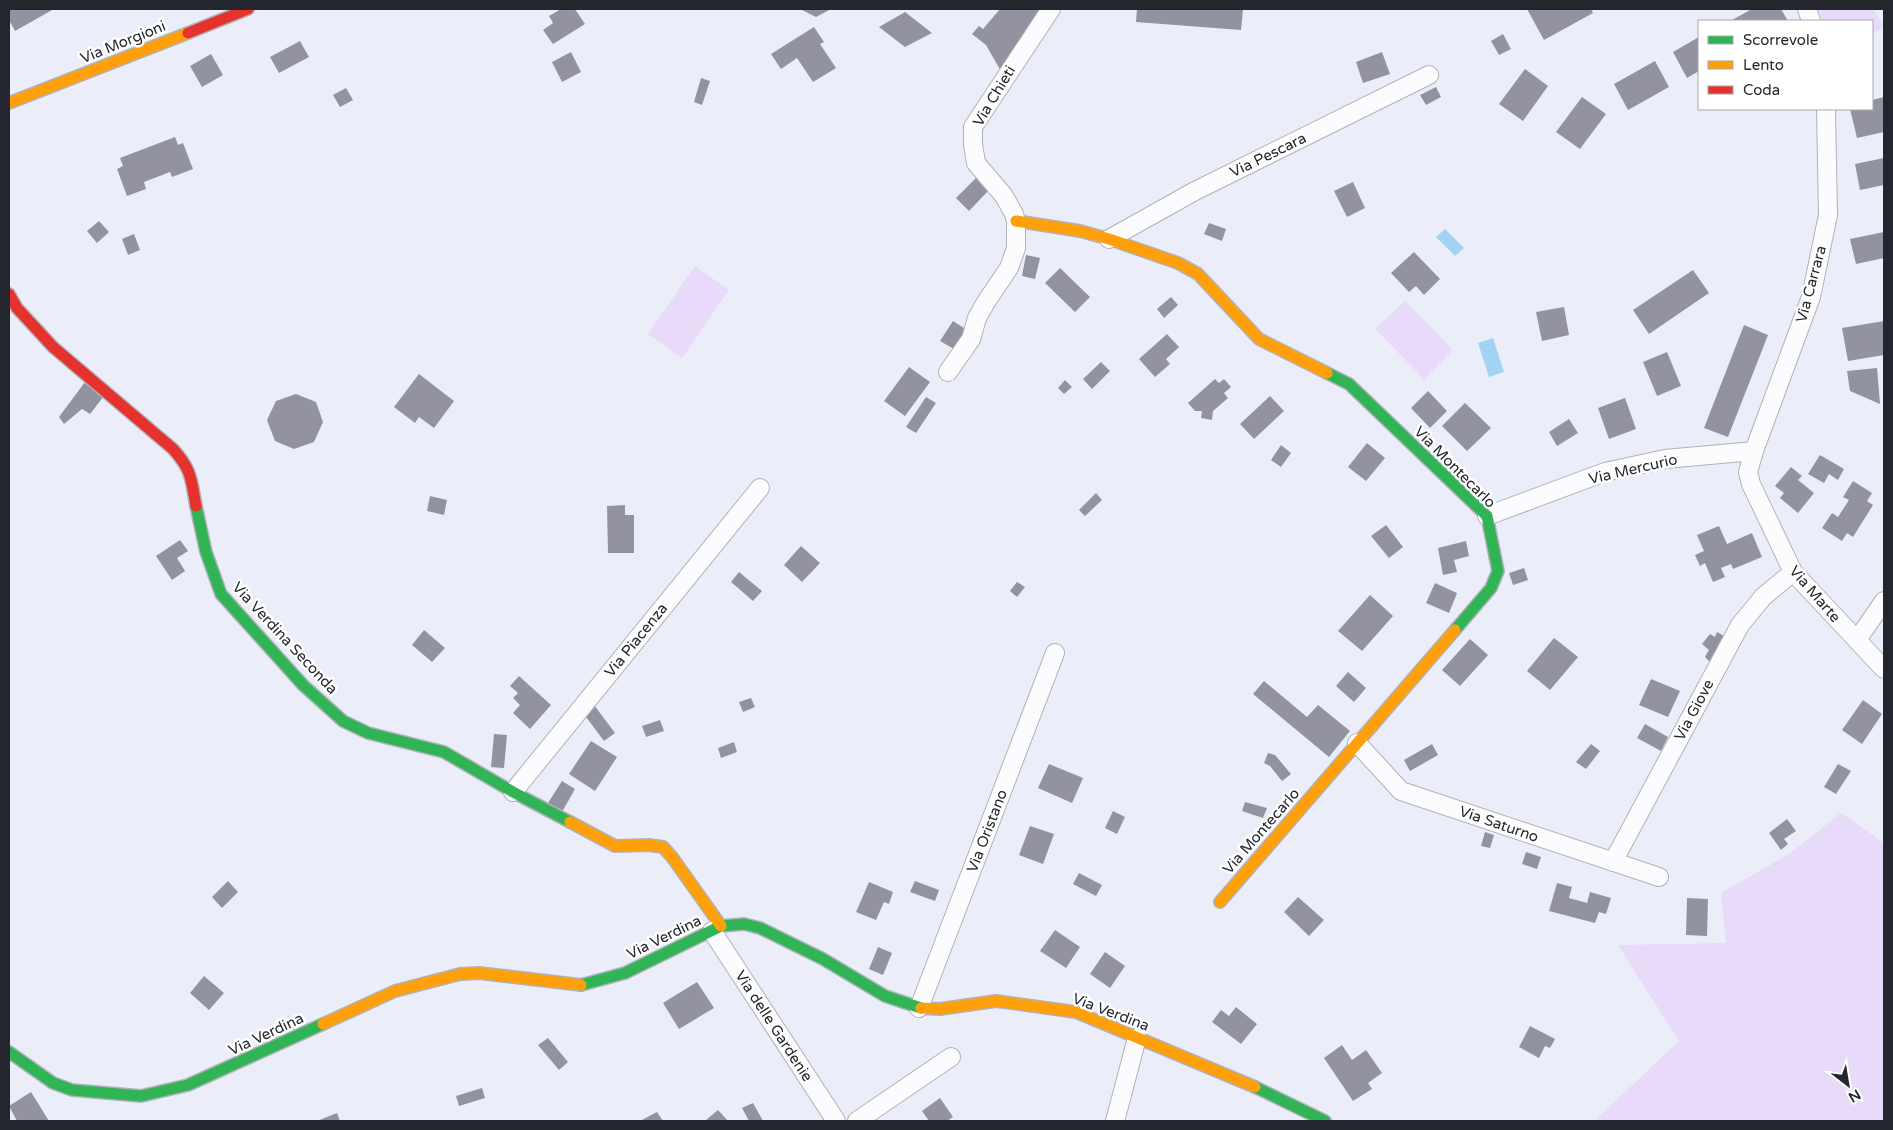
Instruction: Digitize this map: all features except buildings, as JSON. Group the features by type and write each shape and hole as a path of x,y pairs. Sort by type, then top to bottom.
{"street":[{"name":"Via Morgioni","path":"9,103 248,9"},
{"name":"Via Chieti","path":"948,372 971,339 977,318 1009,268 1016,248 1016,221 1014,214 1004,196 976,164 972,144 973,127 1051,9"},
{"name":"Via Pescara","path":"1109,239 1195,191 1429,75"},
{"name":"Via Carrara","path":"1754,451 1811,297 1828,215 1826,110"},
{"name":"Via Montecarlo","path":"1016,221 1080,231 1109,239 1178,263 1198,274 1259,339 1349,384 1487,516 1498,572 1491,588 1220,902"},
{"name":"Via Verdina Seconda","path":"9,294 16,308 53,347 173,449 186,463 209,563 221,594 303,685 343,721 386,738 444,752 513,792 615,846 649,845 663,847 672,857 717,929"},
{"name":"Via Mercurio","path":"1487,516 1605,472 1665,459 1754,451"},
{"name":"Via Marte","path":"1754,451 1748,472 1751,484 1793,572 1884,669"},
{"name":"Via Piacenza","path":"513,792 760,488"},
{"name":"Via Giove","path":"1613,862 1740,625 1763,598 1793,572"},
{"path":"1857,640 1884,601"},
{"name":"Via Oristano","path":"919,1008 1055,653"},
{"name":"Via Saturno","path":"1357,743 1402,791 1659,878"},
{"name":"Via Verdina","path":"9,1052 53,1083 72,1090 141,1096 188,1085 395,991 460,974 480,973 578,986 625,973 717,929 744,924 760,928 823,959 885,996 919,1008 940,1009 996,1001 1076,1012 1239,1079 1325,1121"},
{"name":"Via delle Gardenie","path":"717,929 836,1121"},
{"path":"1115,1121 1137,1038"},
{"path":"858,1121 951,1057"}],"shaded area":[{"path":"1818,9 1873,9 1884,27 1873,33 1873,20 1823,20"},
{"path":"695,266 729,290 682,358 648,334"},
{"path":"1405,301 1453,350 1424,379 1375,329"},
{"path":"1841,813 1884,843 1884,1121 1594,1121 1679,1041 1618,945 1726,943 1721,893 1789,854"}],"water":[{"path":"1445,229 1464,248 1455,256 1436,237"},
{"path":"1493,338 1504,372 1489,377 1478,343"}],"traffic: fast":[{"path":"1327,373 1349,384 1487,516 1498,571 1491,588 1455,630"},
{"path":"196,506 206,552 221,594 303,685 343,721 368,733 444,752 570,822"},
{"path":"581,985 625,973 721,926 744,924 760,928 823,959 885,996 921,1008"},
{"path":"9,1052 53,1083 72,1090 141,1096 188,1085 323,1024"},
{"path":"1255,1087 1325,1121"}],"traffic: slow":[{"path":"9,103 188,33"},
{"path":"1016,221 1080,231 1178,263 1198,274 1259,339 1327,373"},
{"path":"1220,902 1455,630"},
{"path":"570,822 615,846 649,845 663,847 721,926"},
{"path":"323,1024 395,991 460,974 479,973 581,985"},
{"path":"921,1008 940,1009 996,1001 1076,1012 1255,1087"}],"traffic: jam":[{"path":"188,33 248,9"},
{"path":"9,294 17,308 53,347 173,449 187,469 192,482 196,506"}]}
